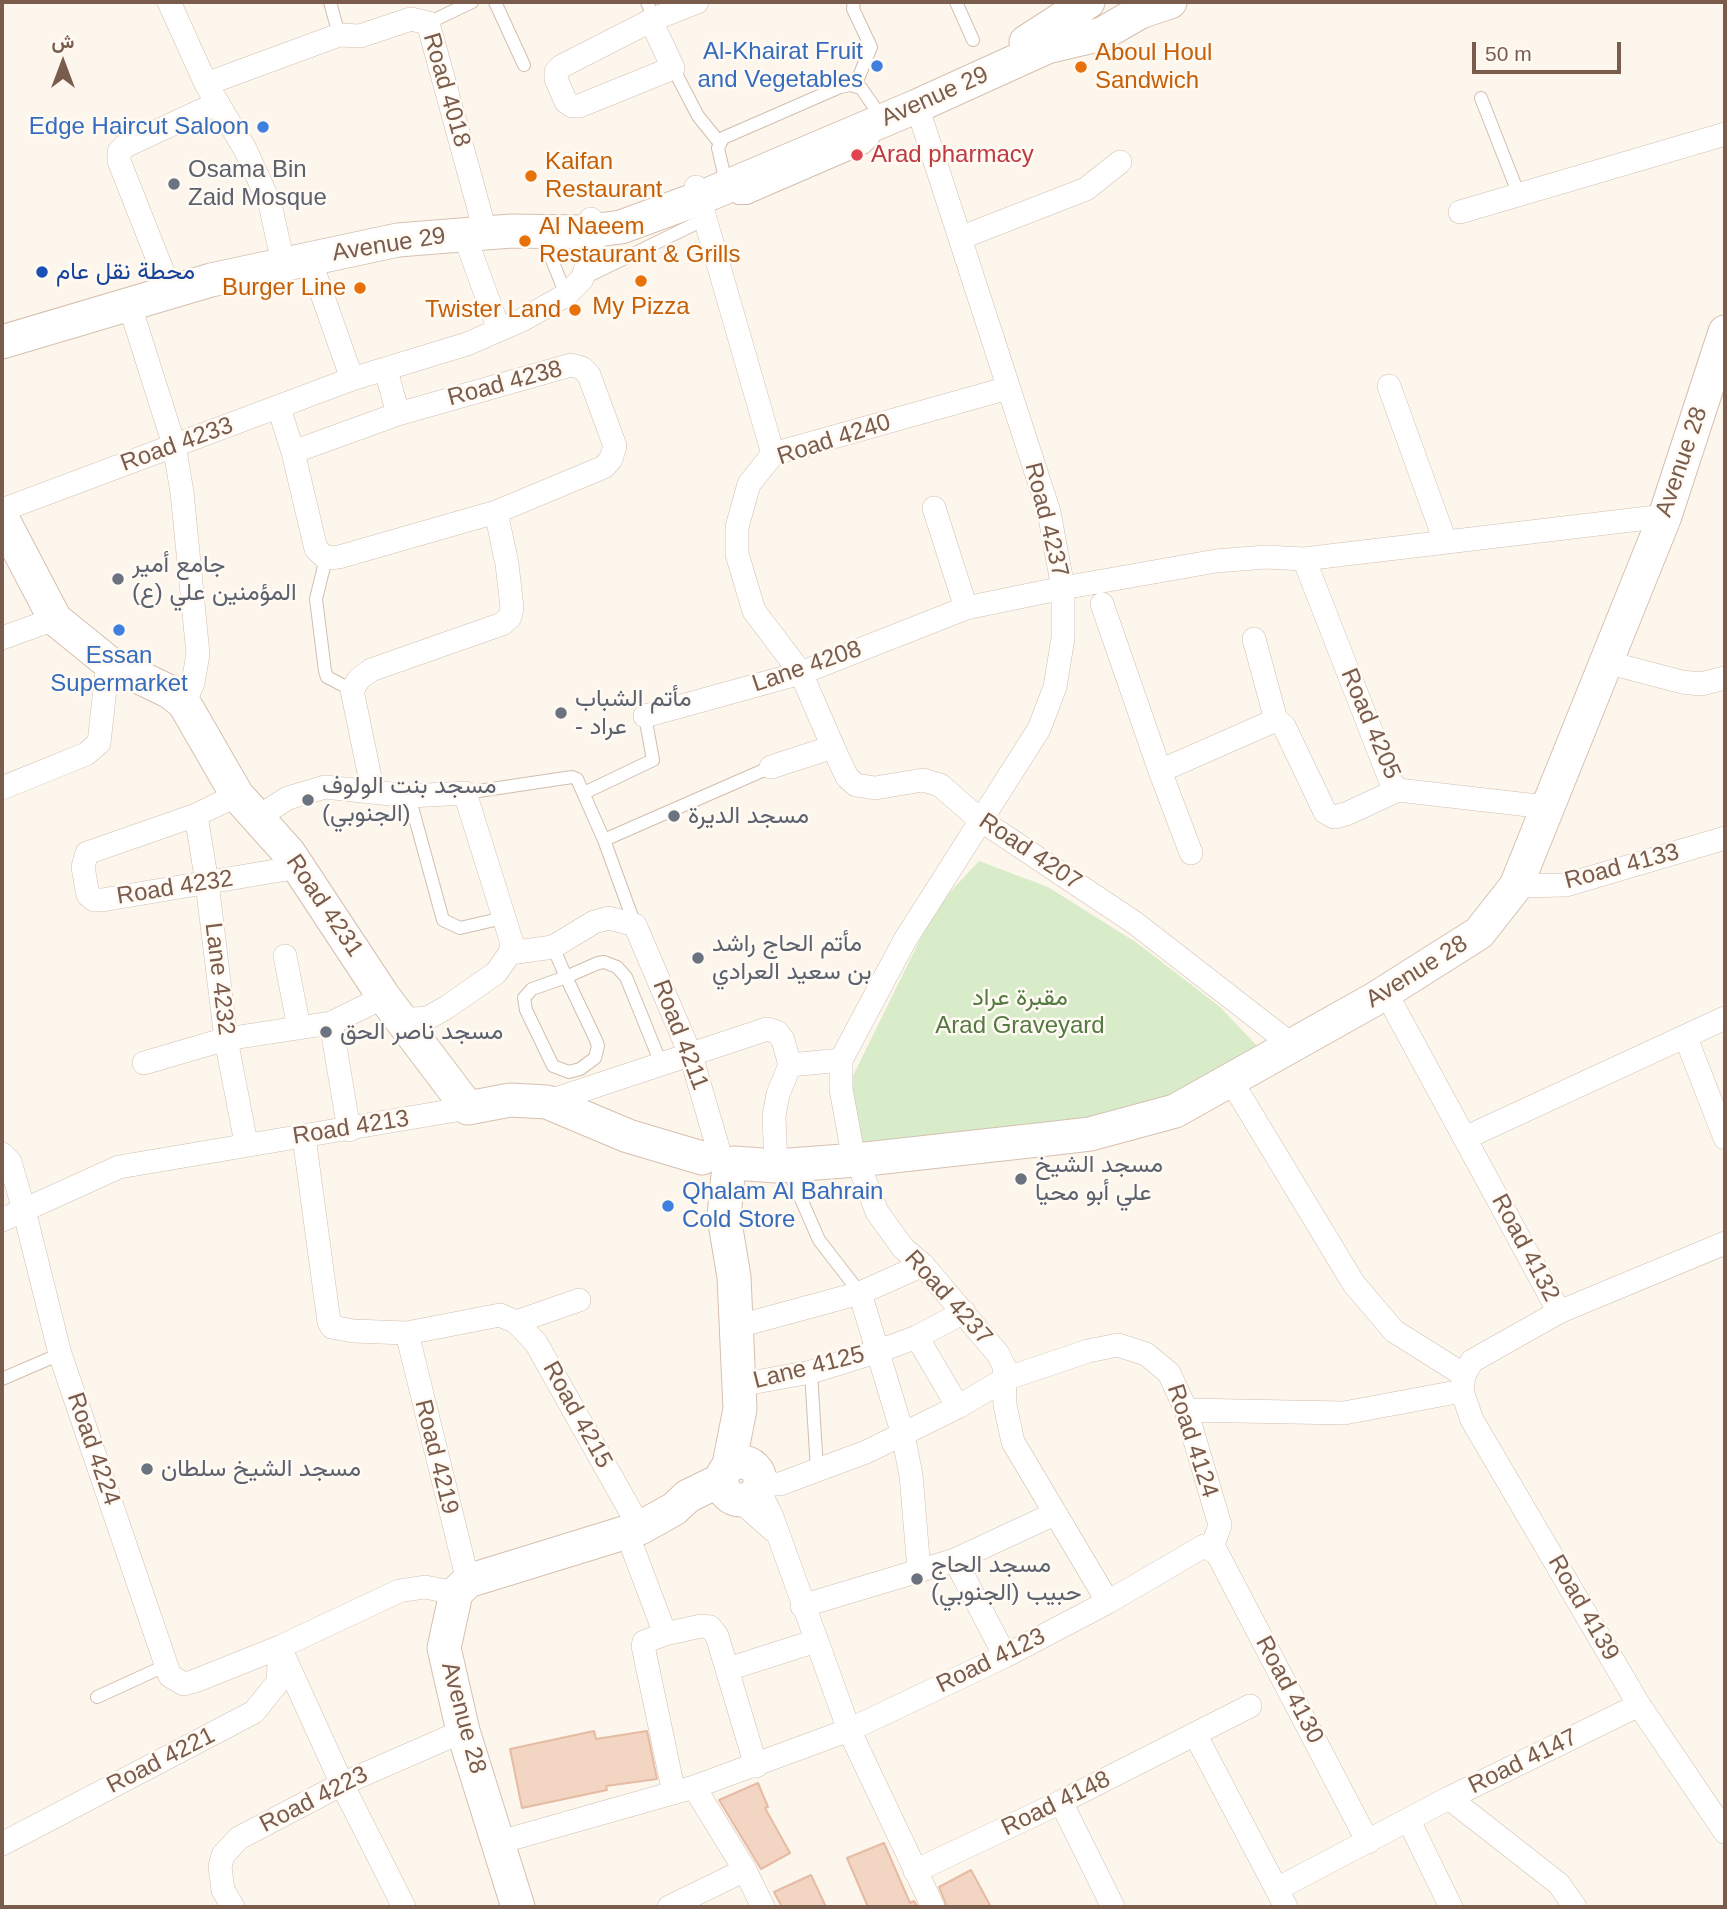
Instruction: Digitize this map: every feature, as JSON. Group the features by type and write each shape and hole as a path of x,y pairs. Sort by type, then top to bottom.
{"street":[{"path":"169,2 212,94 245,149 291,258 352,379"},
{"path":"650,10 654,27 673,68 579,106 566,103 556,79 556,72 562,66 650,10 697,2"},
{"name":"Avenue 29","path":"2,329 168,286 291,258 473,227 621,226 711,193 875,118 1047,47 1087,14 1140,12 1170,2"},
{"name":"Road 4018","path":"168,286 119,161 119,152 212,94 339,35 360,36 411,19 428,23 473,227 499,330"},
{"name":"Road 4237","path":"915,101 1049,512 1063,589 1063,638 1055,687 1039,729 905,940 841,1060 841,1089 857,1160 877,1212 903,1248 923,1265 998,1353 1005,1379 1005,1405 1013,1442 1108,1602"},
{"path":"1460,212 1725,134"},
{"path":"960,238 1086,189 1120,162"},
{"path":"711,193 773,454"},
{"path":"574,287 589,264 591,225"},
{"name":"Avenue 29","path":"473,227 540,232 591,225"},
{"name":"Avenue 29","path":"2,342 130,303 168,286"},
{"name":"Road 4233","path":"2,510 352,379 467,344 499,330 574,287"},
{"path":"2,518 10,555 55,619 108,662 184,703 193,683 198,654 193,579 174,445 130,303"},
{"name":"Avenue 28","path":"718,1164 781,1165 857,1160 1090,1134 1175,1111 1386,993 1479,933 1516,886 1665,516 1725,332"},
{"name":"Road 4238","path":"293,452 398,414 559,366 582,368 589,375 615,446 611,460 604,467 496,512 339,557 326,558"},
{"path":"386,370 398,414"},
{"path":"1389,386 1445,541"},
{"name":"Road 4240","path":"801,673 754,611 743,582 737,554 742,501 749,484 773,454 1008,388"},
{"path":"279,408 293,452 316,549 326,558"},
{"path":"934,508 965,608"},
{"path":"373,792 352,690 359,679 371,670 502,624 509,617 512,608 507,565 496,512"},
{"path":"1063,589 1216,561 1266,557 1304,559 1665,516"},
{"name":"Road 4205","path":"1304,559 1391,782 1398,790 1546,807"},
{"name":"Lane 4208","path":"645,716 801,673 965,608 1063,589"},
{"path":"1102,604 1191,853"},
{"path":"2,638 55,619"},
{"path":"1254,639 1276,720 1284,726 1325,812 1334,817 1346,814 1398,790"},
{"path":"2,788 86,754 99,743 108,662"},
{"path":"1606,662 1682,682 1701,684 1725,678"},
{"name":"Road 4207","path":"801,673 833,747 848,777 856,785 875,788 930,781 940,785 979,820 1135,923 1292,1045"},
{"name":"Road 4231","path":"184,703 247,806 299,867 392,1008 468,1108"},
{"path":"1160,771 1276,720"},
{"path":"771,767 833,747"},
{"name":"Road 4232","path":"299,867 93,900 89,895 83,867 87,853 196,815 288,798 325,787 409,796 465,793"},
{"path":"144,1063 226,1039 331,1023 392,1008 428,1018 496,973 510,953 512,943 465,793"},
{"name":"Lane 4232","path":"196,815 208,883 226,1039 246,1143"},
{"name":"Road 4133","path":"1516,886 1566,885 1725,838"},
{"path":"510,953 553,947 594,922 609,918 635,925"},
{"name":"Road 4211","path":"635,925 691,1056 718,1164"},
{"path":"285,956 299,1028"},
{"name":"Road 4132","path":"1386,993 1559,1312 1725,1242"},
{"path":"1465,1138 1725,1018"},
{"path":"331,1023 349,1130"},
{"path":"547,1102 767,1029 776,1032 783,1040 790,1065 778,1094 775,1116 781,1165"},
{"path":"1686,1038 1725,1138"},
{"path":"790,1065 841,1060"},
{"path":"1230,1079 1354,1284 1394,1331 1463,1383"},
{"name":"Road 4213","path":"2,1220 119,1167 246,1143 349,1130 510,1100 547,1102 628,1136 718,1164"},
{"path":"304,1137 328,1322 346,1331 407,1333 508,1319 579,1300"},
{"name":"Road 4224","path":"2,1154 10,1162 24,1210 60,1354 172,1674"},
{"path":"718,1164 715,1206 724,1217 734,1277 739,1397 749,1481 775,1531 849,1730 933,1907"},
{"path":"735,1327 860,1293 923,1265"},
{"path":"860,1293 903,1435 911,1475 919,1570"},
{"name":"Lane 4125","path":"739,1397 917,1337 964,1312"},
{"path":"1463,1383 1472,1362 1559,1312"},
{"name":"Road 4215","path":"508,1319 536,1343 634,1530 665,1634"},
{"name":"Road 4219","path":"407,1333 462,1587"},
{"path":"917,1337 958,1408"},
{"name":"Road 4124","path":"749,1481 817,1470 903,1435 958,1408 1005,1379 1088,1351 1118,1345 1146,1354 1169,1373 1186,1410 1220,1525 1208,1547"},
{"path":"1186,1410 1345,1413 1463,1383"},
{"name":"Road 4139","path":"1463,1383 1472,1420 1639,1705 1725,1832"},
{"path":"172,1674 195,1681 280,1647 399,1591 425,1587 462,1587 542,1556 634,1530 674,1510 688,1496 749,1481"},
{"path":"802,1606 955,1560 1054,1514"},
{"name":"Road 4123","path":"500,1842 684,1790 849,1730 1005,1656 1208,1547"},
{"name":"Road 4130","path":"1208,1547 1368,1842"},
{"path":"955,1560 1005,1656"},
{"name":"Avenue 28","path":"462,1587 444,1648 463,1731 500,1842 518,1907"},
{"path":"756,1766 728,1669 717,1636 710,1627 701,1626 665,1634 644,1642 684,1790 744,1870 763,1907"},
{"path":"728,1669 816,1641"},
{"path":"280,1647 342,1784 404,1907"},
{"name":"Road 4221","path":"2,1844 254,1712 268,1699 278,1682 280,1647"},
{"name":"Road 4147","path":"1281,1898 1368,1842 1449,1798 1639,1705"},
{"name":"Road 4148","path":"915,1871 1061,1802 1250,1706"},
{"name":"Road 4223","path":"233,1907 220,1879 221,1861 230,1845 342,1784 463,1731"},
{"path":"1195,1734 1281,1898"},
{"path":"1449,1798 1559,1884 1575,1907"},
{"path":"1061,1802 1113,1907"},
{"path":"1409,1821 1451,1907"},
{"path":"670,1907 744,1870"}],"lane":[{"path":"330,2 339,35"},
{"path":"428,23 472,2"},
{"path":"495,2 524,65"},
{"path":"854,2 853,9 871,47 855,86"},
{"path":"956,2 973,40"},
{"path":"673,68 698,116 719,142"},
{"path":"540,232 574,287 711,193 719,142 727,135 840,87 855,86 866,93 875,118"},
{"path":"1481,98 1519,195"},
{"path":"326,558 316,599 325,671 327,677 352,690"},
{"path":"584,793 649,763 654,756 645,716"},
{"path":"604,840 771,767"},
{"name":"Road 4211","path":"465,793 572,777 578,779 635,925"},
{"path":"409,796 443,920 460,928 503,918"},
{"path":"553,947 596,1040 595,1058 604,1083"},
{"path":"595,1058 575,1071 558,1069 545,1055 526,1010 524,998 527,993 598,963 617,967 625,977 662,1066"},
{"path":"781,1165 819,1240 860,1293"},
{"path":"2,1379 60,1354"},
{"path":"811,1372 817,1470"},
{"path":"97,1697 172,1674"}],"green space":[{"name":"مقبرة عراد Arad Graveyard","path":"979,861 1048,887 1137,943 1219,1006 1262,1051 1165,1103 1083,1129 854,1144 845,1092 936,907"}],"building":[{"path":"594,1731 596,1739 647,1731 657,1779 606,1786 607,1790 522,1808 510,1749"},
{"path":"758,1783 768,1807 765,1808 790,1853 761,1869 719,1800"},
{"path":"884,1843 910,1903 914,1901 918,1907 868,1907 847,1858"},
{"path":"971,1870 991,1907 947,1907 939,1887"},
{"path":"811,1875 826,1907 782,1907 774,1892"}],"place":[{"name":"Al-Khairat Fruit and Vegetables","path":"877,66"},
{"name":"Aboul Houl Sandwich","path":"1081,67"},
{"name":"Edge Haircut Saloon","path":"263,127"},
{"name":"Arad pharmacy","path":"857,155"},
{"name":"Kaifan Restaurant","path":"531,176"},
{"name":"Osama Bin Zaid Mosque","path":"174,184"},
{"name":"Al Naeem Restaurant & Grills","path":"525,241"},
{"name":"محطة نقل عام","path":"42,272"},
{"name":"My Pizza","path":"641,281"},
{"name":"Burger Line","path":"360,288"},
{"name":"Twister Land","path":"575,310"},
{"name":"جامع أمير المؤمنين علي (ع)","path":"118,579"},
{"name":"Essan Supermarket","path":"119,630"},
{"name":"مأتم الشباب - عراد","path":"561,713"},
{"name":"مسجد بنت الولوف (الجنوبي)","path":"308,800"},
{"name":"مسجد الديرة","path":"674,816"},
{"name":"مأتم الحاج راشد بن سعيد العرادي","path":"698,958"},
{"name":"مسجد ناصر الحق","path":"326,1032"},
{"name":"مسجد الشيخ علي أبو محيا","path":"1021,1179"},
{"name":"Qhalam Al Bahrain Cold Store","path":"668,1206"},
{"name":"مسجد الشيخ سلطان","path":"147,1469"},
{"name":"مسجد الحاج حبيب (الجنوبي)","path":"917,1579"}]}
